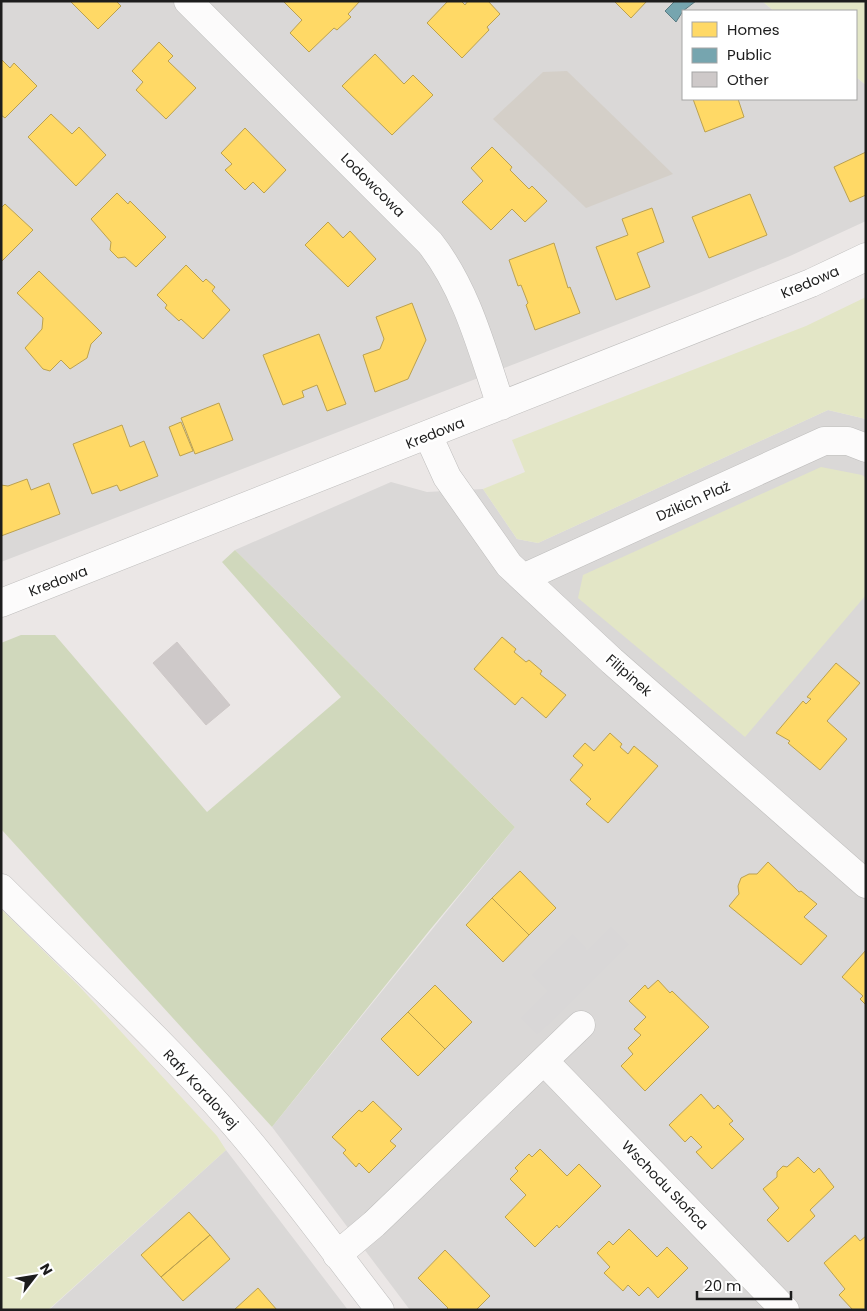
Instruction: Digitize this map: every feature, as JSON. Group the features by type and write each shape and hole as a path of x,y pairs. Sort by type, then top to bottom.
{"street":[{"name":"Lodowcowa","path":"188,1 430,243 448,265 462,294 501,406"},
{"name":"Kredowa","path":"1,603 428,436 811,283 866,257"},
{"name":"Filipinek","path":"428,436 446,477 509,565 612,661 866,884"},
{"name":"Dzikich Plaż","path":"523,578 824,441 848,440 866,448"},
{"name":"Rafy Koralowej","path":"1,888 70,957 122,1004 234,1123 380,1310"},
{"path":"337,1254 374,1224 581,1025"},
{"name":"Wschodu Słońca","path":"544,1061 785,1310"}],"shaded area":[{"path":"1,1 762,1 773,10 682,10 682,100 857,100 857,78 866,85 866,221 790,256 699,293 1,562"},
{"path":"567,71 673,174 586,208 493,119 543,72"},
{"path":"828,410 866,419 866,1310 410,1310 272,1127 515,827 235,550 391,482 427,492 483,489 517,539 538,543"},
{"path":"611,926 629,944 537,1035 520,1018 547,991 531,975 572,934 587,950"},
{"path":"226,1150 348,1310 49,1310"}],"green space":[{"path":"762,1 866,1 866,85 857,78 857,10 773,10"},
{"path":"866,297 866,419 828,410 538,543 517,539 483,489 525,472 512,440 806,326"},
{"path":"821,467 862,475 866,478 866,595 745,737 578,598 583,575"},
{"path":"235,550 515,827 272,1127 1,829 1,643 21,635 55,635 207,812 341,697 222,562"},
{"path":"1,909 79,986 217,1136 226,1150 48,1310 1,1310"}],"building: Homes":[{"path":"70,1 116,1 121,6 98,29"},
{"path":"283,1 360,1 348,14 351,17 337,30 334,28 309,52 290,33 302,20"},
{"path":"448,1 461,1 465,5 468,1 488,1 500,14 487,27 489,30 462,58 427,23"},
{"path":"614,1 647,1 631,18"},
{"path":"159,42 173,56 168,61 196,88 166,119 136,90 143,82 132,71"},
{"path":"375,54 404,84 413,75 433,95 392,135 342,86"},
{"path":"1,59 10,68 14,63 37,86 5,118 1,115"},
{"path":"693,100 738,100 744,117 705,132"},
{"path":"51,114 72,134 79,127 106,155 76,186 28,137"},
{"path":"245,128 286,170 264,193 253,182 245,190 225,170 232,164 221,153"},
{"path":"492,147 512,167 510,170 529,189 532,186 547,201 525,222 512,209 491,230 462,202 483,181 471,168"},
{"path":"866,152 866,195 850,202 834,167"},
{"path":"117,193 128,204 130,201 166,237 136,267 125,257 118,258 110,250 111,242 91,219"},
{"path":"750,194 767,235 709,258 692,217"},
{"path":"5,204 33,230 1,262 1,208"},
{"path":"652,208 664,242 637,253 650,287 616,300 596,247 628,235 622,219"},
{"path":"328,222 343,238 350,231 376,259 348,287 305,245"},
{"path":"554,243 568,288 570,287 580,313 535,330 526,305 528,303 521,285 518,286 509,260"},
{"path":"186,265 203,282 206,279 215,287 212,291 230,310 203,339 181,319 179,321 165,308 167,305 157,295"},
{"path":"39,271 102,333 91,344 87,358 70,369 61,360 50,371 43,369 25,348 42,329 43,318 17,293"},
{"path":"412,303 426,340 408,379 375,392 363,355 380,349 384,339 376,317"},
{"path":"319,334 346,404 327,411 317,385 302,391 304,397 283,405 263,355"},
{"path":"219,403 233,440 195,454 181,418"},
{"path":"181,422 193,451 180,456 169,427"},
{"path":"122,425 130,447 144,441 158,476 120,491 117,485 92,494 73,444"},
{"path":"27,479 31,490 49,483 60,514 1,536 1,485 8,486"},
{"path":"502,637 516,649 514,652 526,662 529,660 542,671 540,674 566,695 546,718 522,697 515,705 474,669"},
{"path":"836,663 860,683 827,721 847,739 820,770 788,743 790,741 776,733 803,701 806,704 811,699 807,697"},
{"path":"610,733 622,744 620,747 628,754 634,746 658,766 608,823 586,804 591,799 570,780 583,765 573,756 585,743 594,751"},
{"path":"768,862 799,892 801,891 817,904 804,917 827,936 801,965 729,906 739,894 738,886 741,878 749,874 757,874"},
{"path":"520,871 556,908 529,935 492,898"},
{"path":"492,898 529,935 503,962 466,925"},
{"path":"866,950 866,1005 860,999 863,996 842,977"},
{"path":"658,980 709,1027 645,1091 621,1066 633,1054 628,1048 641,1035 634,1029 646,1017 629,1001 645,985 648,989"},
{"path":"435,985 472,1022 445,1049 408,1012"},
{"path":"408,1012 445,1049 418,1076 381,1039"},
{"path":"701,1094 714,1109 718,1105 733,1121 729,1124 744,1139 712,1169 696,1152 702,1147 691,1136 685,1142 669,1125"},
{"path":"373,1101 402,1129 390,1141 396,1146 369,1173 359,1163 356,1167 343,1153 346,1150 332,1137 359,1110 362,1112"},
{"path":"540,1149 567,1176 579,1164 601,1186 559,1228 557,1225 535,1247 505,1217 526,1195 510,1179 518,1171 515,1168 529,1154 532,1157"},
{"path":"798,1157 814,1173 819,1168 834,1187 810,1210 815,1216 788,1242 767,1220 779,1208 763,1189 777,1177 777,1172 783,1166 787,1167"},
{"path":"189,1212 210,1235 161,1277 141,1255"},
{"path":"629,1229 657,1257 667,1247 688,1268 658,1298 648,1287 639,1296 628,1285 623,1291 604,1273 610,1267 597,1253 609,1241 613,1245"},
{"path":"210,1235 230,1259 183,1301 161,1277"},
{"path":"855,1235 860,1241 866,1236 866,1310 853,1310 839,1295 845,1289 824,1263"},
{"path":"445,1250 490,1296 476,1310 446,1310 448,1308 418,1278"},
{"path":"258,1288 277,1310 234,1310"}],"building: Public":[{"path":"675,1 696,1 682,10 676,22 665,11"}],"building: Other":[{"path":"177,642 230,705 206,725 153,663"}]}
